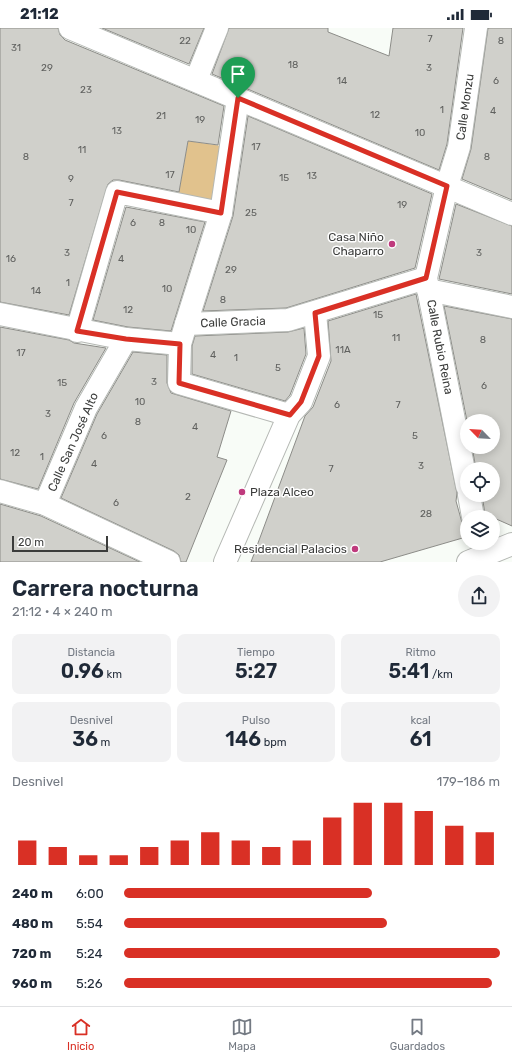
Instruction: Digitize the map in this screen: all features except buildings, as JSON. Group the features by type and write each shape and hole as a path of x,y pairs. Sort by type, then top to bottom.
{"street":[{"path":"70,28 512,214"},
{"path":"196,80 217,28"},
{"name":"Calle Monzu","path":"447,186 459,147 476,28"},
{"path":"238,98 221,213 183,334 179,383 290,415"},
{"name":"Calle Rubio Reina","path":"447,186 427,284 462,462"},
{"path":"77,331 117,192 221,213"},
{"path":"427,284 512,307"},
{"name":"Calle Gracia","path":"0,314 77,331 126,339 183,334 288,320 427,284"},
{"path":"225,562 290,415 301,402 319,356 315,313"},
{"name":"Calle San José Alto","path":"45,504 86,408 126,339"},
{"path":"0,490 45,504 169,562"},
{"path":"475,557 512,544"}],"shaded area":[{"path":"188,141 222,146 217,204 178,197"}],"place":[{"name":"Casa Niño Chaparro","path":"392,244"},
{"name":"Plaza Alceo","path":"242,492"},
{"name":"Residencial Palacios","path":"355,549"}],"route":[{"path":"238,98 447,186 426,278 315,313 319,356 301,402 290,415 179,383 180,344 126,339 77,331 117,192 221,213 238,98"}]}
